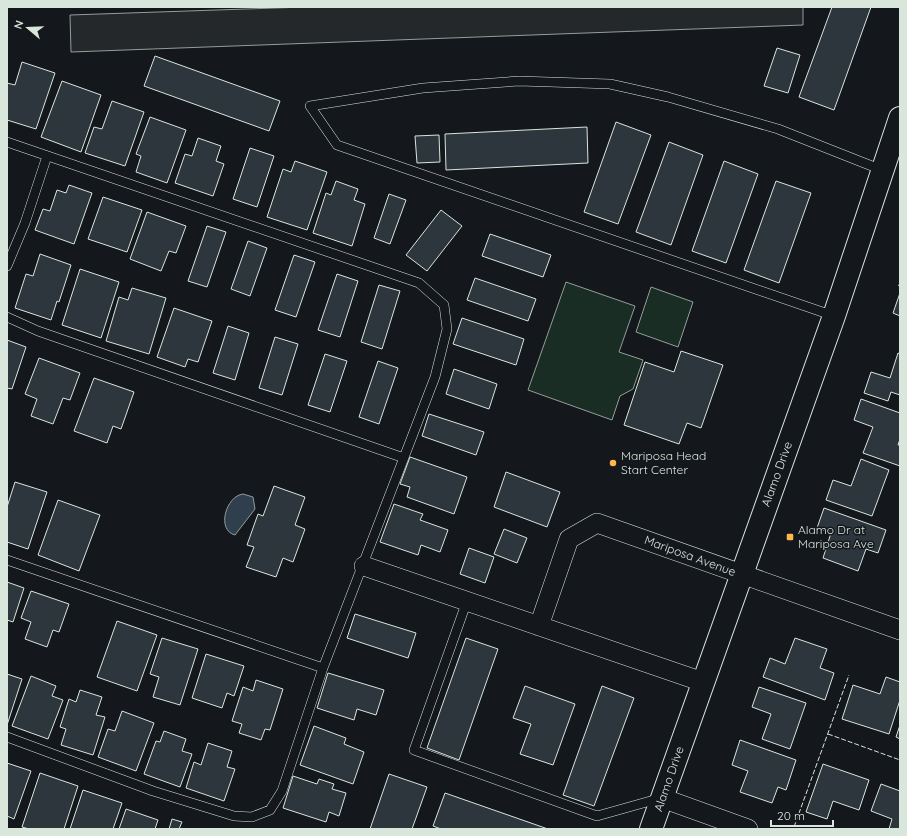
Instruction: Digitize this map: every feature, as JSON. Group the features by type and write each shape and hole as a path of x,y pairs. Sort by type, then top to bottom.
{"main road":[{"name":"Alamo Drive","path":"651,829 834,316 900,118"}],"street":[{"name":"Mariposa Avenue","path":"539,626 569,538 597,523 900,630"},
{"path":"364,566 703,682"},
{"path":"662,798 748,829"}],"lane":[{"path":"834,316 337,145 310,106 423,88 519,81 610,84 668,97 778,129 882,170"},
{"path":"7,142 419,283 444,304 447,329 435,377 364,566 323,668 282,791 270,810 252,817 234,816 153,791 7,738"},
{"path":"7,266 25,223 47,156"},
{"path":"7,317 38,331 404,458"},
{"path":"7,560 323,668"},
{"path":"467,601 414,750 597,816 662,798"}],"green space":[{"path":"566,282 635,306 619,352 643,360 633,389 620,396 612,420 528,390"},
{"path":"651,287 693,302 678,347 636,332"}],"shaded area":[{"path":"305,7 803,7 803,25 71,52 70,15"}],"water":[{"path":"243,494 253,497 255,509 235,535 229,532 226,527 226,513 232,501 237,496"}],"building":[{"path":"832,7 871,7 834,110 799,97"},
{"path":"777,48 800,55 788,93 764,86"},
{"path":"155,56 280,101 269,131 144,86"},
{"path":"22,62 55,73 36,129 7,120 7,83 15,85"},
{"path":"62,81 101,95 81,152 41,137"},
{"path":"112,101 144,112 125,166 85,153 94,127 102,129"},
{"path":"150,117 186,130 167,183 136,172 141,156 136,154"},
{"path":"616,122 651,135 618,224 584,212"},
{"path":"587,127 588,163 446,170 445,134"},
{"path":"439,135 440,162 417,163 415,136"},
{"path":"198,138 221,146 216,161 224,164 213,196 175,183 185,154 192,156"},
{"path":"669,142 703,155 671,245 636,232"},
{"path":"250,148 274,156 257,207 233,199"},
{"path":"295,161 327,172 307,230 267,217 283,169 291,172"},
{"path":"724,161 758,174 726,263 692,251"},
{"path":"336,181 358,189 354,200 365,204 352,246 313,233 326,193 331,195"},
{"path":"776,181 811,193 779,283 744,270"},
{"path":"69,185 92,193 74,244 35,230 43,209 50,211 57,190 66,193"},
{"path":"389,194 406,200 390,244 374,238"},
{"path":"103,197 142,210 127,252 88,239"},
{"path":"441,210 462,226 427,271 406,255"},
{"path":"147,212 186,226 176,253 169,251 161,271 130,259"},
{"path":"207,226 226,232 207,287 188,281"},
{"path":"490,234 551,255 543,277 482,256"},
{"path":"248,241 267,248 250,296 231,289"},
{"path":"40,254 71,265 59,302 57,301 51,320 15,308 26,274 33,276"},
{"path":"294,255 315,262 296,317 275,310"},
{"path":"80,269 119,282 101,338 62,325"},
{"path":"337,274 358,281 340,337 318,330"},
{"path":"475,278 536,299 528,321 467,300"},
{"path":"379,285 400,291 382,349 361,342"},
{"path":"132,288 166,298 149,354 106,341 119,297 128,300"},
{"path":"900,293 900,316 893,313"},
{"path":"174,308 212,321 198,362 188,359 185,367 157,357"},
{"path":"462,318 524,339 516,365 453,344"},
{"path":"228,326 249,333 235,380 213,373"},
{"path":"275,337 298,344 282,395 259,388"},
{"path":"7,340 26,347 12,389 7,388"},
{"path":"681,351 723,365 701,428 687,423 679,444 624,425 645,362 674,372"},
{"path":"898,353 900,354 900,395 891,392 888,401 864,393 871,372 890,378"},
{"path":"325,354 347,361 330,412 308,405"},
{"path":"39,358 80,373 70,400 63,398 53,424 31,416 37,399 25,394"},
{"path":"378,361 398,368 379,424 359,417"},
{"path":"454,369 497,384 489,409 446,394"},
{"path":"94,378 134,392 121,429 113,426 107,443 74,431"},
{"path":"861,399 900,413 900,439 898,445 900,445 900,466 863,453 873,427 854,420"},
{"path":"429,414 484,432 476,455 422,436"},
{"path":"410,457 467,477 454,514 407,497 410,487 400,484"},
{"path":"861,459 889,470 872,516 826,500 833,480 851,486"},
{"path":"506,472 560,492 547,527 494,507"},
{"path":"15,482 47,492 28,549 7,542 7,507"},
{"path":"274,486 305,497 295,525 305,529 293,562 283,558 276,577 246,567 254,547 247,545 258,514 263,516"},
{"path":"58,500 100,515 79,571 38,555"},
{"path":"394,504 423,514 420,520 448,530 440,552 421,545 418,555 380,542"},
{"path":"824,508 886,530 878,553 866,549 858,571 823,558 831,533 817,528"},
{"path":"504,529 527,538 517,563 494,554"},
{"path":"469,548 494,557 485,583 460,574"},
{"path":"7,582 24,588 13,622 7,620"},
{"path":"31,591 69,604 59,632 53,630 47,647 25,639 31,622 21,618"},
{"path":"355,614 416,633 408,658 347,638"},
{"path":"117,621 157,635 137,691 97,677"},
{"path":"162,638 198,649 180,705 153,697 159,677 150,674"},
{"path":"466,638 498,649 459,760 427,748"},
{"path":"795,638 827,649 820,668 834,673 825,700 763,677 770,658 785,664"},
{"path":"206,654 244,666 234,696 227,693 222,708 192,698"},
{"path":"328,673 384,690 376,715 357,709 354,720 317,708"},
{"path":"7,674 22,679 7,725"},
{"path":"31,676 56,686 52,696 63,700 48,739 12,726"},
{"path":"886,677 900,682 900,700 889,734 842,719 853,685 880,694"},
{"path":"256,680 283,689 270,730 265,729 261,740 239,733 242,724 232,721 243,687 253,691"},
{"path":"525,686 575,704 553,765 520,754 531,724 513,718"},
{"path":"602,686 634,698 594,806 563,795"},
{"path":"759,687 806,703 790,749 762,739 771,714 752,707"},
{"path":"80,690 102,697 96,715 105,717 93,755 61,745 66,729 60,727 69,699 76,702"},
{"path":"122,711 154,723 136,771 98,757 108,729 115,731"},
{"path":"900,725 900,739 896,737"},
{"path":"314,726 346,738 344,744 364,752 353,784 300,765"},
{"path":"164,731 186,739 182,751 192,754 180,787 144,774 156,741 160,742"},
{"path":"740,740 796,760 786,790 778,787 772,803 740,792 748,771 732,765"},
{"path":"208,743 232,751 227,767 235,769 224,801 186,788 194,762 201,765"},
{"path":"7,763 31,771 14,819 7,816"},
{"path":"823,764 869,780 859,810 833,801 827,819 806,812"},
{"path":"40,773 78,786 64,829 29,829 22,827"},
{"path":"389,774 427,787 412,829 370,829"},
{"path":"293,776 317,784 319,779 334,784 332,789 346,793 339,816 329,812 326,822 283,808"},
{"path":"881,784 900,791 900,829 889,829 892,819 871,811"},
{"path":"83,790 122,803 113,829 70,829"},
{"path":"445,793 548,829 441,829 433,826"},
{"path":"126,809 158,820 155,829 119,829"},
{"path":"172,819 182,822 179,829 169,829"}],"fence":[{"path":"794,827 849,675"},
{"path":"828,734 900,760"}],"place":[{"name":"Mariposa Head Start Center","path":"613,463"},
{"name":"Alamo Dr at Mariposa Ave","path":"790,537"}]}
